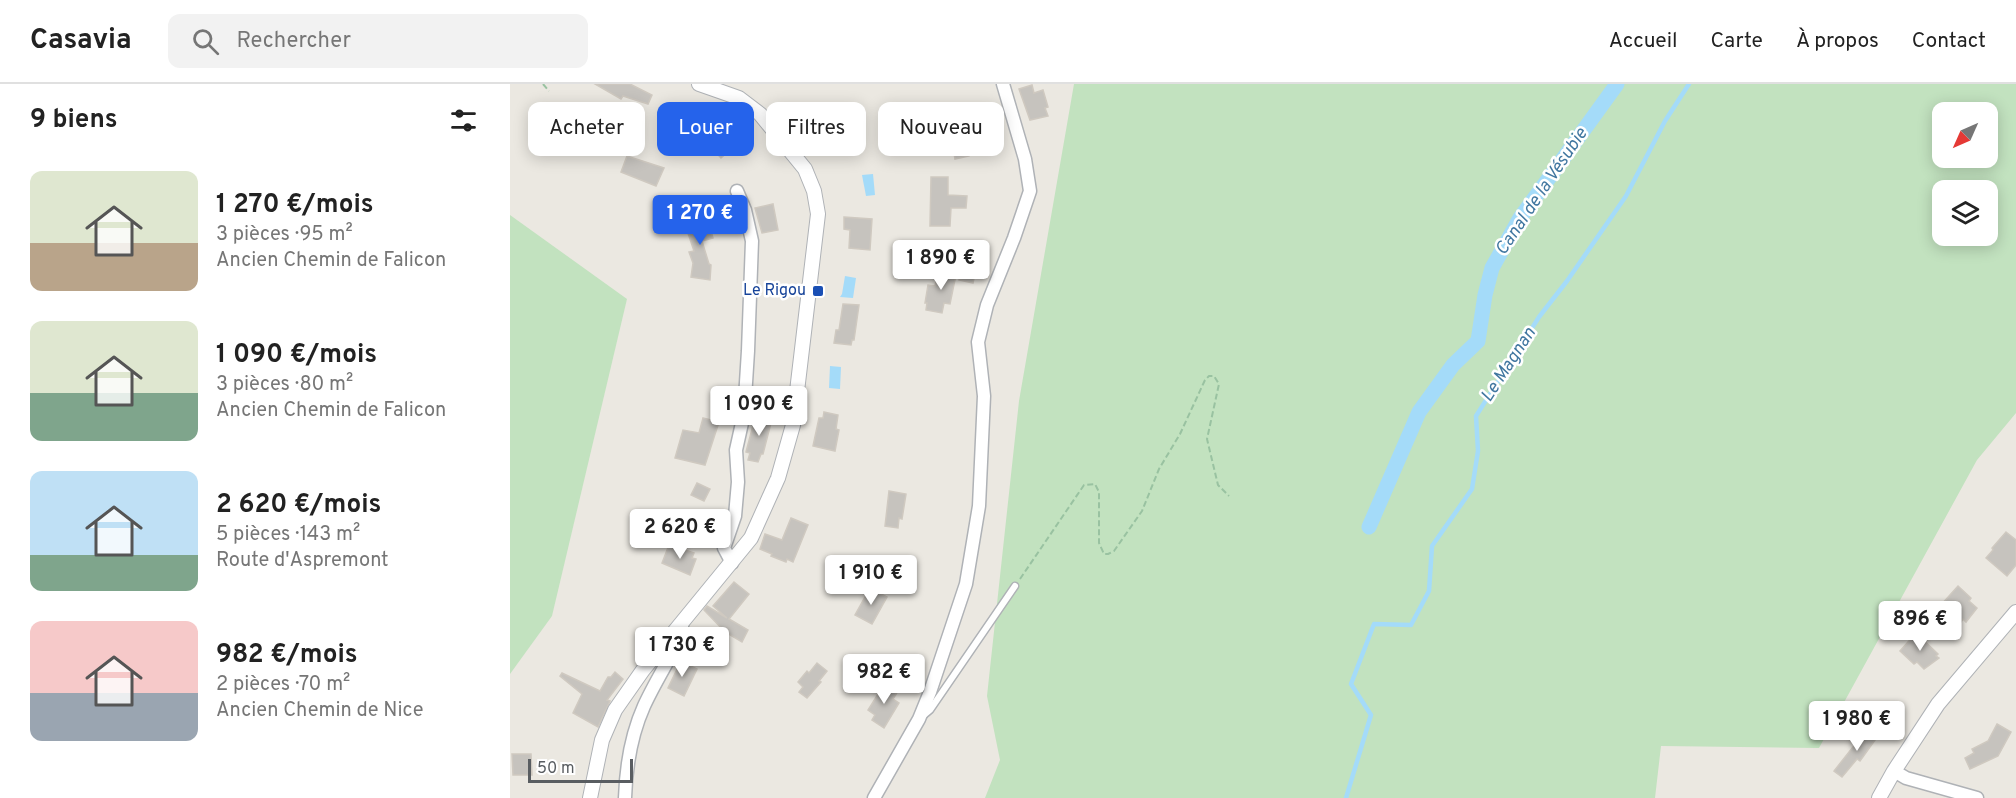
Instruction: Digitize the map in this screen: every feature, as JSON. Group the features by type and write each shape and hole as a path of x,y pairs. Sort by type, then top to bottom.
{"street":[{"path":"590,798 598,756 607,726 643,670 732,563 760,522 778,478 795,413 818,214 814,191 805,169 760,114 739,98 699,84"},
{"path":"874,798 919,719 966,584 977,518 984,396 978,342 987,305 1030,191 1025,159 1003,84"},
{"path":"732,563 724,548 735,516 738,482 736,450 745,407 752,241 745,210 737,191"},
{"path":"1879,798 1938,704 2016,612"},
{"path":"625,798 627,762 638,723 679,640 682,623"},
{"path":"1894,771 1906,778 1977,798"}],"lane":[{"path":"919,719 930,710 1015,586"}],"path":[{"path":"543,84 549,91"},
{"path":"1015,586 1084,485 1095,484 1099,492 1101,549 1104,554 1114,550 1142,511 1159,468 1180,434 1209,376 1214,376 1219,384 1207,439 1218,485 1229,496"}],"green space":[{"path":"1074,84 2016,84 2016,413 1977,460 1819,748 1661,746 1655,798 985,798 1000,760 987,696 1019,401"},
{"path":"510,215 627,299 552,616 510,674"}],"water":[{"path":"873,174 875,195 866,196 862,175"},
{"path":"845,276 856,278 853,298 840,297"},
{"path":"830,366 841,367 840,389 829,388"}],"building":[{"path":"595,84 630,84 652,95 648,104 623,96 621,99"},
{"path":"1032,85 1034,93 1043,90 1048,116 1030,120 1019,89"},
{"path":"627,156 664,168 656,186 621,172"},
{"path":"931,177 948,177 948,195 967,196 966,208 951,208 950,226 930,226"},
{"path":"773,204 778,230 762,233 755,208"},
{"path":"705,212 713,238 702,241 711,265 710,280 691,277 693,263 689,252 694,251 687,230 693,229 689,216"},
{"path":"844,217 872,219 870,250 849,248 850,230 844,229"},
{"path":"964,255 978,258 973,283 959,280"},
{"path":"939,268 957,270 950,304 944,303 942,313 926,310 927,303 925,303 928,285 935,286"},
{"path":"843,304 859,305 854,340 851,345 834,343 836,330 839,330"},
{"path":"824,412 838,415 836,429 839,430 835,451 813,446 819,418 823,418"},
{"path":"756,414 772,419 763,454 758,462 748,460 750,453 746,452"},
{"path":"703,418 719,422 705,465 675,458 683,430 699,433"},
{"path":"697,483 710,489 704,501 691,495"},
{"path":"889,491 906,494 902,519 899,518 898,528 885,526"},
{"path":"791,518 808,525 793,562 787,559 786,562 760,549 765,534 782,540"},
{"path":"2006,532 2016,540 2016,565 2007,576 1986,558"},
{"path":"669,545 694,553 692,558 696,559 690,575 662,563"},
{"path":"734,582 749,594 729,619 748,630 742,642 725,632 704,610 707,606 727,618 713,606"},
{"path":"1958,586 1971,598 1969,601 1977,608 1966,622 1963,619 1961,622 1941,605"},
{"path":"870,588 887,597 872,624 855,615"},
{"path":"1916,633 1938,654 1936,656 1939,658 1924,669 1917,662 1914,664 1900,651"},
{"path":"681,661 697,669 684,696 668,688"},
{"path":"817,663 827,671 807,698 799,692 803,687 798,682"},
{"path":"615,672 623,679 607,700 610,701 598,727 573,713 582,694 560,676 562,673 600,691 608,677"},
{"path":"885,683 898,691 893,699 899,703 884,728 872,720 875,715 868,710"},
{"path":"1997,724 2011,732 1998,756 1970,769 1965,758 1974,753 1972,749 1988,741"},
{"path":"1868,728 1878,736 1860,761 1857,759 1842,777 1834,771"},
{"path":"512,754 531,754 532,775 513,775"}],"waterway":[{"name":"Canal de la Vésubie","path":"1369,527 1419,412 1453,365 1478,341 1492,268 1520,218 1617,84"},
{"name":"Le Magnan","path":"1346,798 1371,715 1351,684 1374,624 1411,625 1429,591 1432,546 1472,489 1478,451 1476,416 1539,317 1626,196 1665,121 1689,84"}],"place":[{"name":"Le Rigou","path":"818,291"}]}
